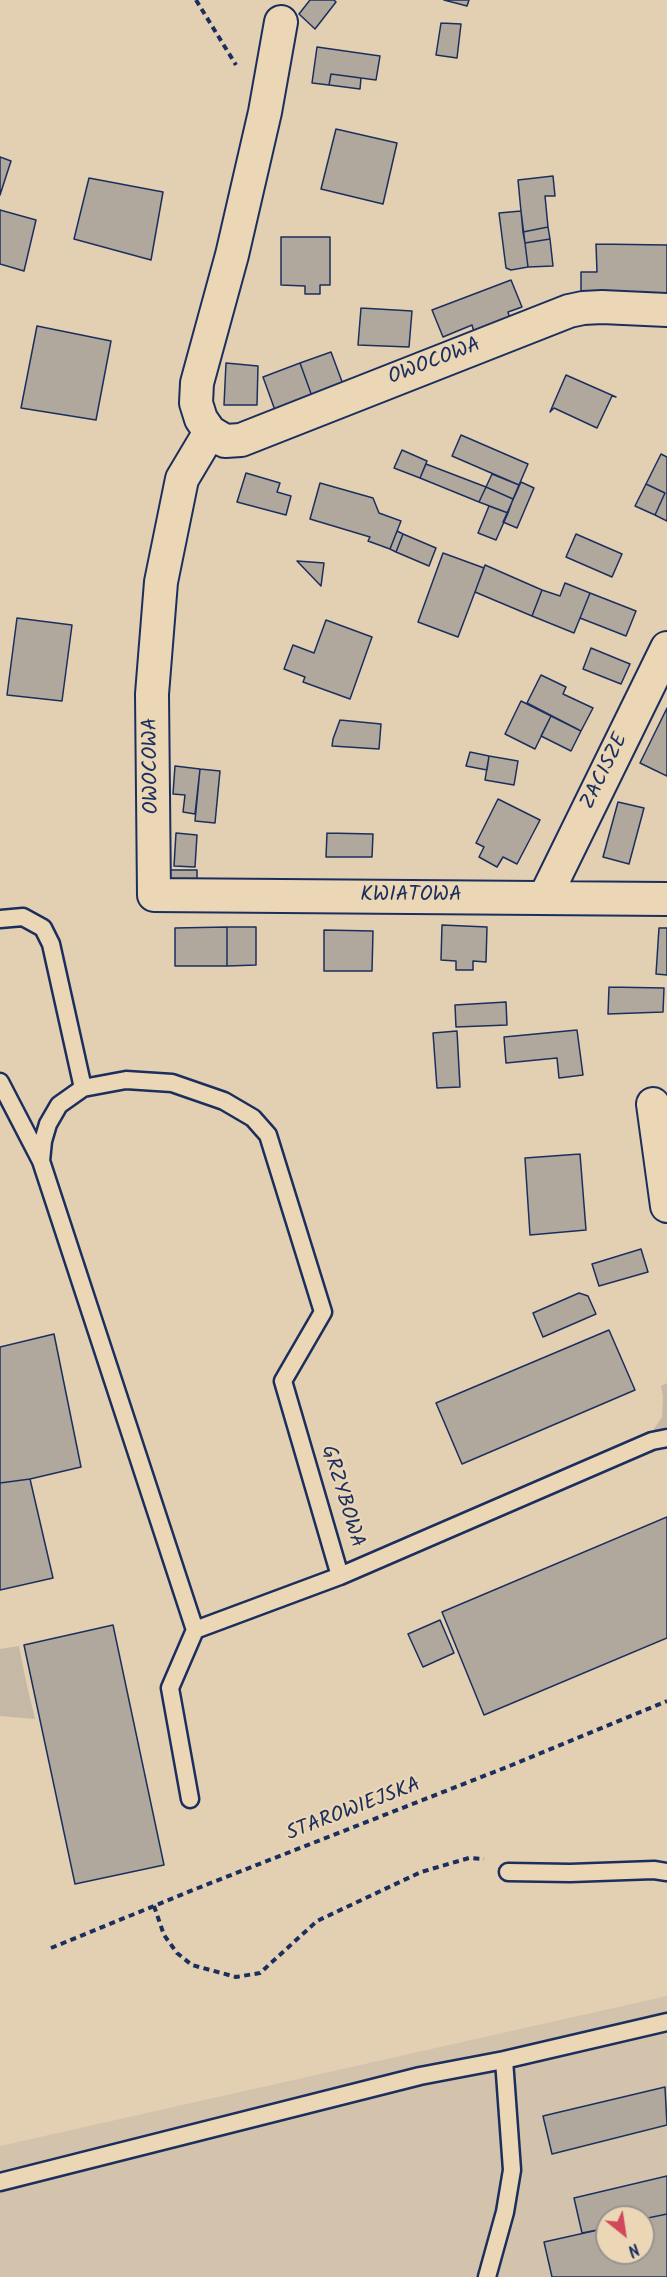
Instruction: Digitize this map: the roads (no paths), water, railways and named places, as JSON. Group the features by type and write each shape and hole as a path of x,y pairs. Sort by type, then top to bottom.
{"street":[{"path":"210,432 201,419 196,403 197,383 232,255 265,112 281,22"},
{"name":"OWOCOWA","path":"154,895 152,694 161,582 182,479 210,432 225,441 241,440 569,311 602,307 667,310"},
{"name":"ZACISZE","path":"545,897 667,648"},
{"name":"KWIATOWA","path":"154,895 667,899"},
{"path":"653,1104 667,1206"}],"lane":[{"path":"0,919 23,917 43,928 51,944 84,1088 59,1105 42,1140 41,1161"},
{"name":"GRZYBOWA","path":"84,1088 126,1080 172,1083 224,1101 253,1118 268,1135 323,1312 282,1381 340,1576 652,1440 667,1438"},
{"path":"0,1082 41,1161 195,1630 170,1688 190,1799"},
{"path":"195,1630 340,1576"},
{"path":"508,1872 570,1873 654,1870 667,1872"},
{"path":"0,2182 420,2076 504,2060 667,2022"},
{"path":"487,2277 507,2203 512,2170 504,2060"}]}
